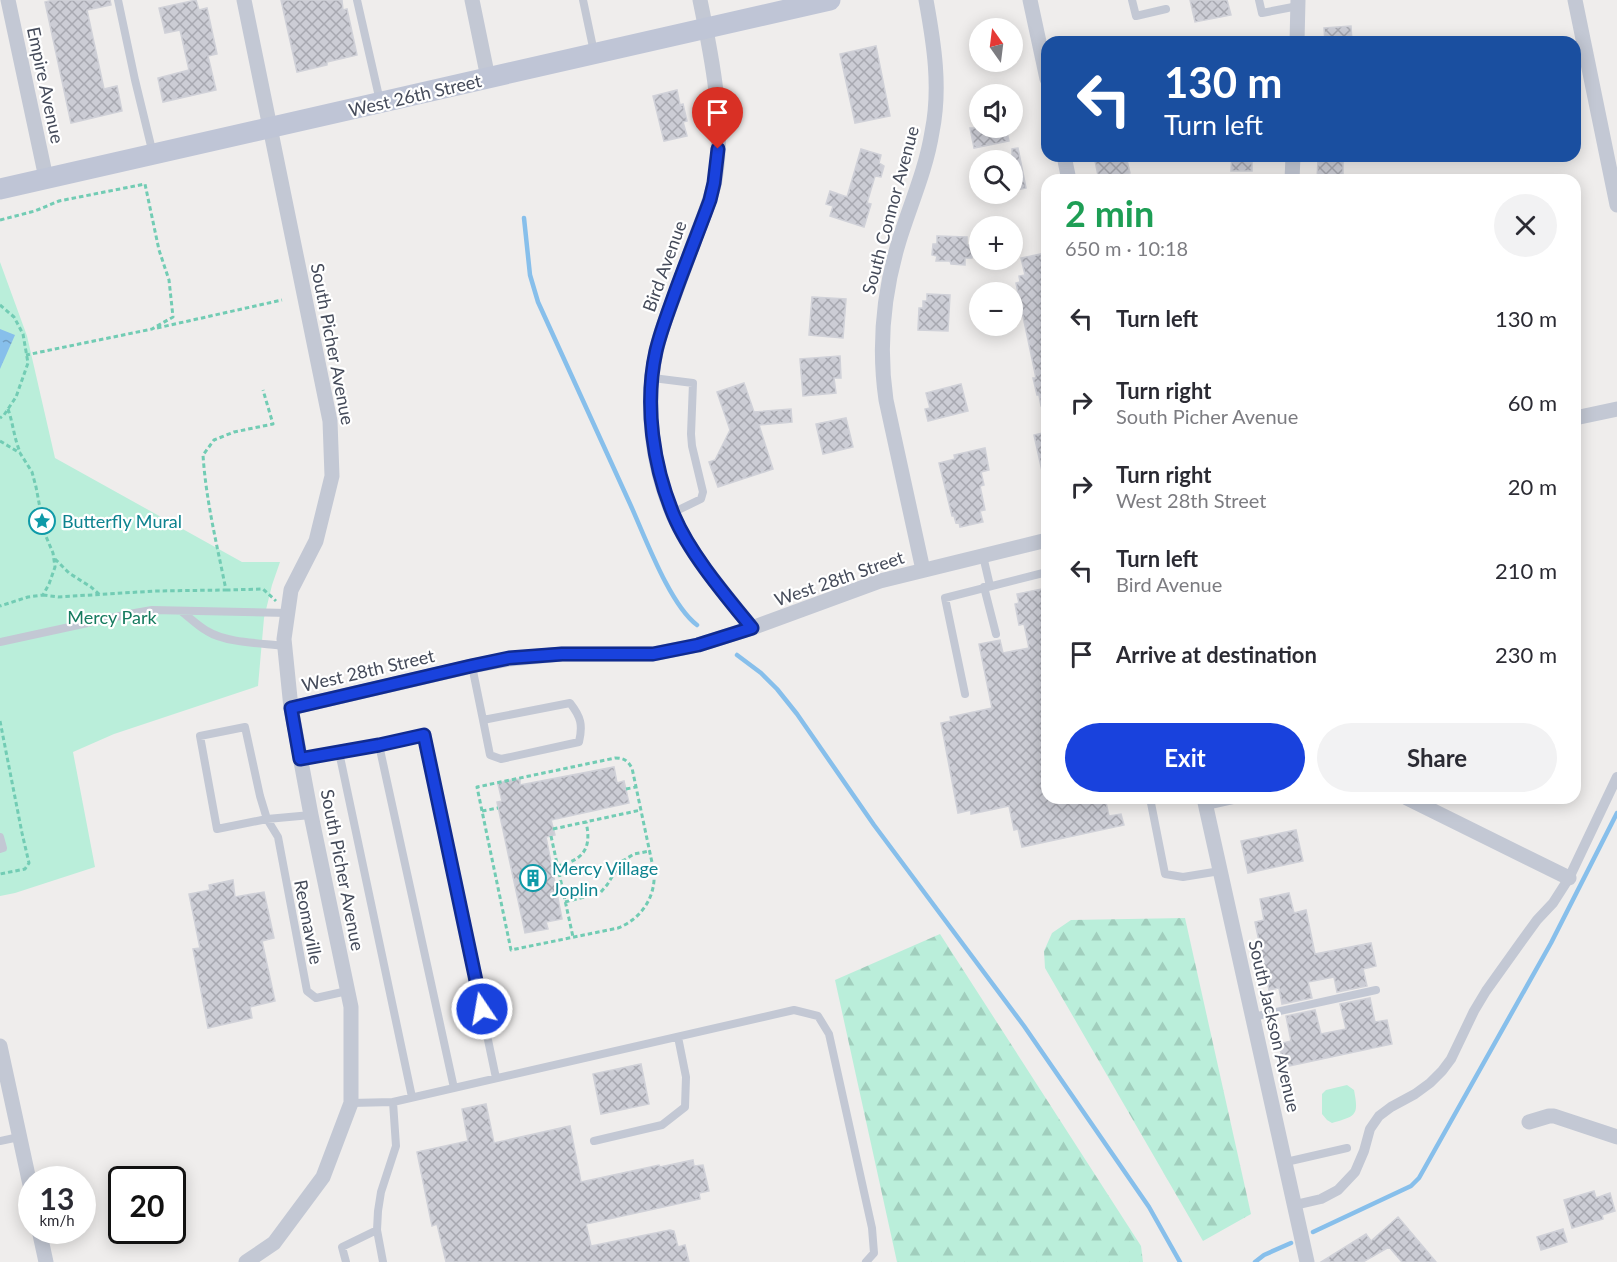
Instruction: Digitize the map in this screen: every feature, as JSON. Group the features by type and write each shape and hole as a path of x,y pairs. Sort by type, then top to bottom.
{"main road":[{"name":"West 26th Street","path":"0,189 818,1"}],"street":[{"name":"Empire Avenue","path":"8,0 46,178"},
{"name":"South Picher Avenue","path":"244,0 330,421 332,476 316,541 291,590 284,639 291,708 300,759 351,1007 351,1103 323,1177 274,1243 246,1262"},
{"path":"472,0 488,78"},
{"name":"Bird Avenue","path":"700,0 717,103 718,149 710,200 663,324 652,378 651,417 653,441 672,513 707,570 752,628"},
{"name":"South Connor Avenue","path":"923,570 886,400 882,375 882,351 885,296 890,272 928,152 935,116 935,53 926,0"},
{"path":"1030,0 1041,51"},
{"path":"1575,0 1617,205"},
{"path":"1297,36 1298,3"},
{"path":"1581,417 1617,409"},
{"name":"West 28th Street","path":"291,708 509,658 562,654 653,654 698,645 752,628 880,581 1041,542"},
{"path":"1295,1205 1321,1199 1338,1190 1355,1172 1370,1129 1379,1116 1415,1094 1442,1071 1451,1059 1480,1001 1569,878 1617,777"},
{"name":"South Jackson Avenue","path":"1205,804 1307,1262"},
{"path":"1419,804 1569,878"},
{"path":"0,1046 26,1166"},
{"path":"1529,1122 1554,1116 1617,1137"},
{"path":"42,1244 46,1262"}],"lane":[{"path":"118,0 153,154"},
{"path":"357,0 380,102"},
{"path":"584,0 594,54"},
{"path":"1132,0 1136,16 1166,9"},
{"path":"1260,0 1263,13 1298,3"},
{"path":"652,378 693,383 692,446 704,492 701,499 672,513"},
{"path":"983,556 996,634"},
{"path":"965,694 945,598 1041,573"},
{"path":"0,642 152,610 288,613"},
{"path":"181,611 207,631 218,636 285,646"},
{"path":"471,666 490,755 501,759 579,742 582,729 579,714 570,703 483,720"},
{"name":"Reomaville","path":"311,815 267,819 217,829 200,736 244,727 267,819 278,837 307,991 316,998 347,991"},
{"path":"300,759 424,735 496,1078"},
{"path":"379,745 454,1088"},
{"path":"339,752 412,1097"},
{"path":"1151,804 1165,874 1183,877 1220,870"},
{"path":"0,837 3,848 0,849"},
{"path":"1253,1017 1376,990"},
{"path":"351,1103 393,1102 794,1010 818,1016 829,1034 872,1228 874,1253 866,1262"},
{"path":"594,1141 662,1125 685,1107 686,1077 678,1037"},
{"path":"383,1262 377,1230 378,1211 381,1192 396,1146 393,1102"},
{"path":"0,1141 19,1137"},
{"path":"1286,1162 1347,1149"},
{"path":"346,1262 342,1247 377,1230"}],"path":[{"path":"0,220 35,212 59,201 145,184 159,250 170,280 173,317 152,329"},
{"path":"26,355 282,300"},
{"path":"0,304 14,317 23,334 28,363 16,397 0,418"},
{"path":"226,590 209,507 203,455 214,440 234,432 273,424 263,390"},
{"path":"8,409 14,424 15,439 20,453 32,472 45,534 54,557 55,567 42,595"},
{"path":"0,441 20,453"},
{"path":"54,557 69,573 100,595"},
{"path":"0,606 42,595 58,597 155,591 263,589 288,613"},
{"path":"0,721 29,863 25,869 0,874"},
{"path":"623,758 632,768 641,810 655,879 652,894 638,915 618,928 511,950 477,787 623,758"},
{"path":"626,789 636,787"},
{"path":"482,811 498,808"},
{"path":"553,829 641,810"},
{"path":"557,866 574,862 586,848 588,835 585,822"},
{"path":"551,836 573,937"},
{"path":"565,902 600,892 607,885 621,861 634,854 650,851"}],"green space":[{"name":"Mercy Park","path":"0,262 27,336 55,458 242,562 280,562 264,618 258,686 114,734 73,752 95,867 0,896"},
{"path":"1185,918 1251,1214 1203,1241 1045,968 1044,951 1052,933 1071,920"},
{"path":"940,934 1141,1246 1143,1262 897,1262 835,980"},
{"path":"1347,1085 1354,1090 1356,1110 1346,1119 1332,1123 1322,1114 1322,1094 1326,1090"}],"water":[{"path":"0,329 15,335 0,369"}],"building":[{"path":"110,0 111,5 87,10 104,89 117,86 122,111 71,123 45,2"},
{"path":"196,0 199,10 207,8 217,54 208,56 216,90 163,102 158,78 189,70 180,30 165,33 159,8"},
{"path":"281,0 342,0 343,10 347,9 357,55 297,72"},
{"path":"1190,0 1227,0 1231,15 1195,22"},
{"path":"1351,26 1352,36 1325,36 1324,28"},
{"path":"876,46 890,116 855,123 840,54"},
{"path":"677,90 687,121 683,122 687,136 664,141 653,96"},
{"path":"972,138 1008,138 1009,141 974,148"},
{"path":"861,149 881,155 879,163 884,166 881,177 875,176 867,203 871,204 864,227 830,216 833,206 826,204 830,191 847,197"},
{"path":"1095,162 1127,162 1130,173 1126,174 1098,174"},
{"path":"1232,162 1252,162 1252,171 1231,171"},
{"path":"1318,162 1343,162 1343,174 1317,174"},
{"path":"1023,173 1026,188 1023,189"},
{"path":"937,236 967,237 969,258 965,258 965,265 951,264 950,261 936,261 937,256 932,255 933,244 937,244"},
{"path":"1041,254 1041,406 1033,378 1036,378 1023,316 1023,282 1020,282 1019,276 1025,275 1023,258"},
{"path":"927,294 950,295 948,331 918,330 919,308 923,308 923,301 927,301"},
{"path":"812,297 846,299 843,338 809,335"},
{"path":"840,356 841,378 834,378 836,393 803,396 800,359"},
{"path":"744,383 754,412 791,409 792,422 759,425 773,469 718,487 709,462 715,460 730,430 717,392"},
{"path":"961,384 968,411 928,421 925,409 930,408 926,393"},
{"path":"846,418 853,447 823,454 816,424"},
{"path":"1041,433 1041,466 1034,435"},
{"path":"985,448 989,470 981,472 984,485 980,486 985,510 980,511 983,522 960,527 959,522 956,523 952,516 939,463 955,459 954,455"},
{"path":"1041,589 1041,804 1106,804 1109,816 1121,814 1124,825 1022,847 1018,829 1014,830 1009,806 971,814 971,810 958,813 941,723 951,721 950,717 992,708 979,644 1000,640 1003,653 1029,648 1024,624 1019,625 1015,604 1019,603 1017,594"},
{"name":"Mercy Village Joplin","path":"614,767 617,783 624,781 629,803 551,820 555,835 546,837 562,919 546,922 548,929 525,933 497,802 502,801 498,784 520,779 520,785"},
{"path":"1296,830 1303,861 1248,873 1241,841"},
{"path":"233,880 235,897 264,892 274,938 262,941 275,1001 250,1007 252,1018 208,1028 193,949 200,948 189,894 210,890 209,885"},
{"path":"1289,893 1294,913 1306,910 1315,954 1371,943 1376,966 1363,969 1367,986 1337,992 1334,977 1308,982 1312,998 1282,1004 1279,988 1269,990 1255,922 1264,920 1260,899"},
{"path":"1370,998 1375,1022 1387,1020 1392,1044 1284,1067 1279,1044 1291,1041 1286,1016 1315,1010 1321,1034 1346,1029 1340,1004"},
{"path":"641,1064 649,1104 601,1114 593,1074"},
{"path":"486,1104 494,1143 570,1126 581,1182 693,1160 694,1166 703,1165 709,1191 699,1193 700,1199 586,1224 591,1246 674,1231 678,1247 685,1245 689,1262 446,1262 437,1224 432,1226 417,1152 468,1141 462,1109"},
{"path":"1594,1191 1596,1198 1610,1193 1615,1211 1602,1215 1603,1219 1572,1228 1564,1200"},
{"path":"1398,1217 1436,1262 1402,1262 1389,1247 1363,1262 1321,1262 1366,1234 1371,1241"},
{"path":"1563,1229 1567,1242 1541,1250 1537,1237"}],"waterway":[{"path":"524,218 530,275 538,302 659,570 677,602 697,625"},
{"path":"737,655 761,673 797,714 874,825 1024,1026 1149,1207 1180,1262"},
{"path":"1313,1232 1411,1186 1419,1178 1551,943 1617,813"},
{"path":"1255,1262 1264,1255 1291,1243"}],"place":[{"name":"Butterfly Mural","path":"42,521"},
{"name":"Mercy Village Joplin","path":"533,878"}],"route":[{"path":"482,1009 424,735 300,759 291,708 509,658 562,654 653,654 698,645 752,628 707,570 674,518 662,481 653,441 651,417 656,352 663,324 710,200 717,167 718,149"}]}
